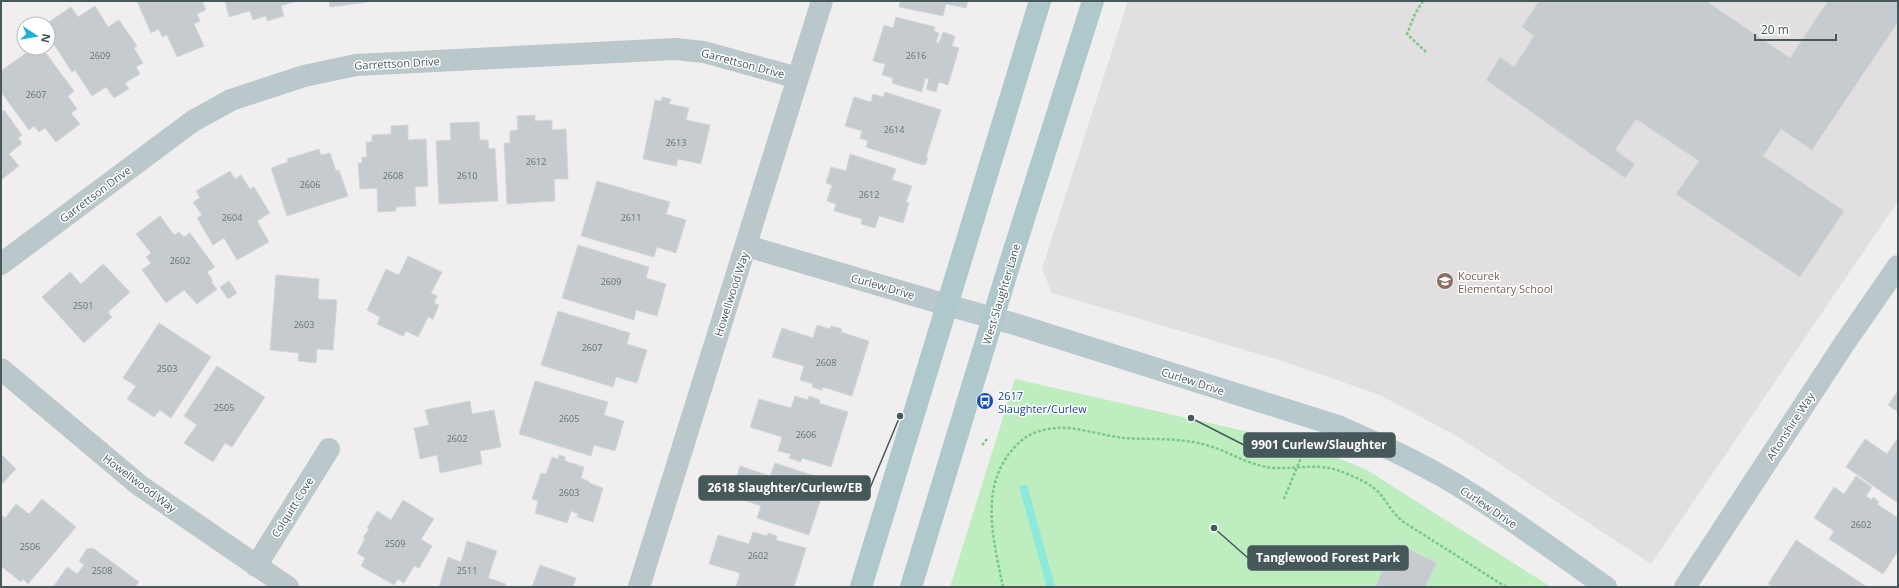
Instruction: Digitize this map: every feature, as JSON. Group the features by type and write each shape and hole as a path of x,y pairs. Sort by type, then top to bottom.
{"main road":[{"path":"861,587 1040,1"},
{"name":"West Slaughter Lane","path":"911,587 1093,1"}],"street":[{"name":"Howellwood Way","path":"639,587 747,246 822,1"},
{"name":"Garrettson Drive","path":"1,264 193,121 231,100 304,76 356,65 674,49 704,52 798,78"},
{"name":"Curlew Drive","path":"747,246 994,318 1338,426 1382,445 1432,470 1473,495 1606,587"},
{"name":"Aftonshire Way","path":"1684,587 1844,344 1898,266"},
{"name":"Howellwood Way","path":"1,369 139,485 288,587"},
{"name":"Colquitt Cove","path":"256,566 329,449"}],"path":[{"path":"1423,1 1414,14 1407,34 1426,52"},
{"path":"1003,587 992,538 990,514 996,480 1012,451 1021,441 1031,434 1057,428 1126,438 1170,438 1216,448 1248,462 1262,466 1274,468 1298,466 1328,468 1340,471 1364,482 1381,494 1394,514 1402,521 1506,587"},
{"path":"1284,499 1306,445"}],"shaded area":[{"name":"Kocurek Elementary School","path":"1128,1 1898,1 1898,201 1651,564 1460,438 1380,395 1279,360 1052,293 1042,269"}],"green space":[{"path":"1015,379 1306,445 1367,470 1551,587 950,587"}],"building":[{"path":"137,1 202,1 206,10 197,14 200,21 194,24 204,46 177,57 167,35 162,37 159,29 151,33"},
{"path":"225,1 296,1 281,6 284,16 267,21 266,16 253,20 250,11 229,17"},
{"path":"329,1 369,1 369,2 330,7"},
{"path":"900,1 968,1 966,8 946,4 943,16 899,7"},
{"path":"1539,1 1706,1 1790,58 1828,1 1898,1 1898,22 1812,150 1781,129 1763,156 1844,211 1800,277 1676,194 1699,161 1636,119 1615,150 1635,164 1625,178 1486,80 1500,57 1514,67 1534,36 1522,27"},
{"path":"95,6 108,27 119,20 137,46 134,48 143,63 136,67 140,74 125,83 129,89 114,98 106,87 92,96 75,70 72,72 56,48 56,17 71,7 78,17"},
{"path":"896,17 935,27 934,31 939,33 936,42 939,43 943,32 955,36 952,46 959,48 948,85 939,82 936,92 926,89 929,79 925,78 922,92 892,83 893,78 882,75 885,64 873,61 884,25 893,28"},
{"path":"22,56 48,56 74,91 68,96 77,109 71,113 80,124 56,142 45,128 39,132 34,126 29,130 1,92 1,71"},
{"path":"885,92 941,110 926,157 928,157 926,164 923,165 866,147 868,141 860,138 862,131 845,126 854,97 871,102 873,94 883,97"},
{"path":"662,97 671,99 669,104 689,108 686,120 710,125 701,164 678,159 676,166 643,159 655,100 661,101"},
{"path":"4,110 22,135 18,138 22,143 9,154 19,166 1,180 1,112"},
{"path":"535,115 535,121 552,120 552,130 566,129 568,179 554,179 555,201 507,204 504,143 510,143 510,131 518,130 517,116"},
{"path":"479,122 480,140 488,140 489,149 495,148 498,201 439,204 436,141 451,140 450,123"},
{"path":"408,125 408,140 426,139 428,186 415,187 416,206 396,207 396,211 378,212 377,188 360,189 358,163 362,163 362,157 367,157 366,142 372,142 372,135 391,134 391,126"},
{"path":"319,149 321,155 330,153 336,171 339,170 348,196 287,216 271,168 288,162 287,159"},
{"path":"850,154 896,169 892,180 912,186 906,202 909,203 903,223 879,216 875,228 861,224 862,219 834,211 836,204 827,201 832,185 826,183 831,167 846,171"},
{"path":"230,171 235,179 241,175 250,189 254,187 270,213 257,221 269,242 237,260 224,238 213,245 197,218 202,215 193,202 200,198 196,191"},
{"path":"597,181 670,202 666,214 686,220 676,253 657,247 654,257 581,236"},
{"path":"160,216 174,235 179,232 184,237 190,233 215,267 207,272 213,281 211,282 217,289 197,304 184,290 166,303 142,270 151,263 146,257 151,253 136,234"},
{"path":"578,245 649,267 646,278 666,284 657,316 636,310 634,320 562,298"},
{"path":"408,256 442,272 431,293 437,296 434,303 439,305 433,319 428,317 418,337 406,331 403,336 377,324 380,317 367,310 386,269 399,275"},
{"path":"103,264 130,292 108,312 112,317 84,343 42,297 70,272 81,284"},
{"path":"276,275 319,279 318,299 337,300 333,350 317,349 316,363 298,361 299,353 270,350"},
{"path":"229,281 237,293 228,299 220,287"},
{"path":"558,311 630,333 627,344 647,350 637,383 616,377 613,387 541,365"},
{"path":"159,323 211,357 171,418 160,410 154,417 127,399 136,386 123,378"},
{"path":"817,325 830,329 831,326 842,329 841,332 869,341 852,396 823,387 822,390 812,387 813,384 800,380 804,366 772,357 782,328 813,338"},
{"path":"217,366 265,397 232,447 225,443 213,462 184,443 197,425 184,416"},
{"path":"535,381 608,402 604,415 624,421 615,451 594,445 591,456 519,434"},
{"path":"1898,391 1898,412 1888,405"},
{"path":"795,396 808,400 809,396 820,400 819,403 848,412 831,467 802,458 801,462 789,458 791,454 778,451 782,437 750,427 759,399 791,408"},
{"path":"470,401 472,414 494,410 501,447 480,451 482,464 440,473 437,455 420,459 414,428 429,425 425,410"},
{"path":"1898,438 1898,503 1846,467 1865,439 1887,454"},
{"path":"1,454 16,469 1,485"},
{"path":"559,455 565,457 565,461 584,467 581,478 590,482 589,483 603,488 593,522 577,517 578,514 571,511 567,523 535,513 538,501 532,499 541,473 546,474 552,457 558,459"},
{"path":"775,463 827,480 809,535 757,518 761,506 731,496 740,466 770,476"},
{"path":"1856,476 1872,487 1866,496 1872,500 1873,497 1879,502 1877,504 1898,518 1898,551 1883,574 1829,539 1834,531 1814,518 1834,487 1844,494"},
{"path":"42,499 76,527 28,584 23,579 21,582 1,566 1,515 5,518 16,504 29,514"},
{"path":"403,500 434,519 421,539 432,546 419,568 414,566 404,583 398,579 394,585 361,566 365,558 357,553 365,539 363,538 369,529 367,528 377,511 391,520"},
{"path":"753,532 767,536 768,533 777,536 776,540 806,548 794,587 736,587 740,573 709,564 718,535 749,544"},
{"path":"1796,540 1867,587 1773,587 1768,584"},
{"path":"467,541 497,551 488,578 506,584 505,587 439,587 448,557 461,562"},
{"path":"1396,543 1437,563 1425,587 1375,587"},
{"path":"93,548 139,582 135,587 53,587 67,567 77,574 84,565 79,561 87,549"},
{"path":"540,565 576,578 573,587 532,587"}],"waterway":[{"path":"1024,489 1051,587"}],"place":[{"name":"Kocurek Elementary School","path":"1445,281"},
{"name":"2617 Slaughter/Curlew","path":"985,401"},
{"name":"2618 Slaughter/Curlew/EB","path":"900,416"},
{"name":"9901 Curlew/Slaughter","path":"1191,418"},
{"name":"Tanglewood Forest Park","path":"1214,528"}]}
